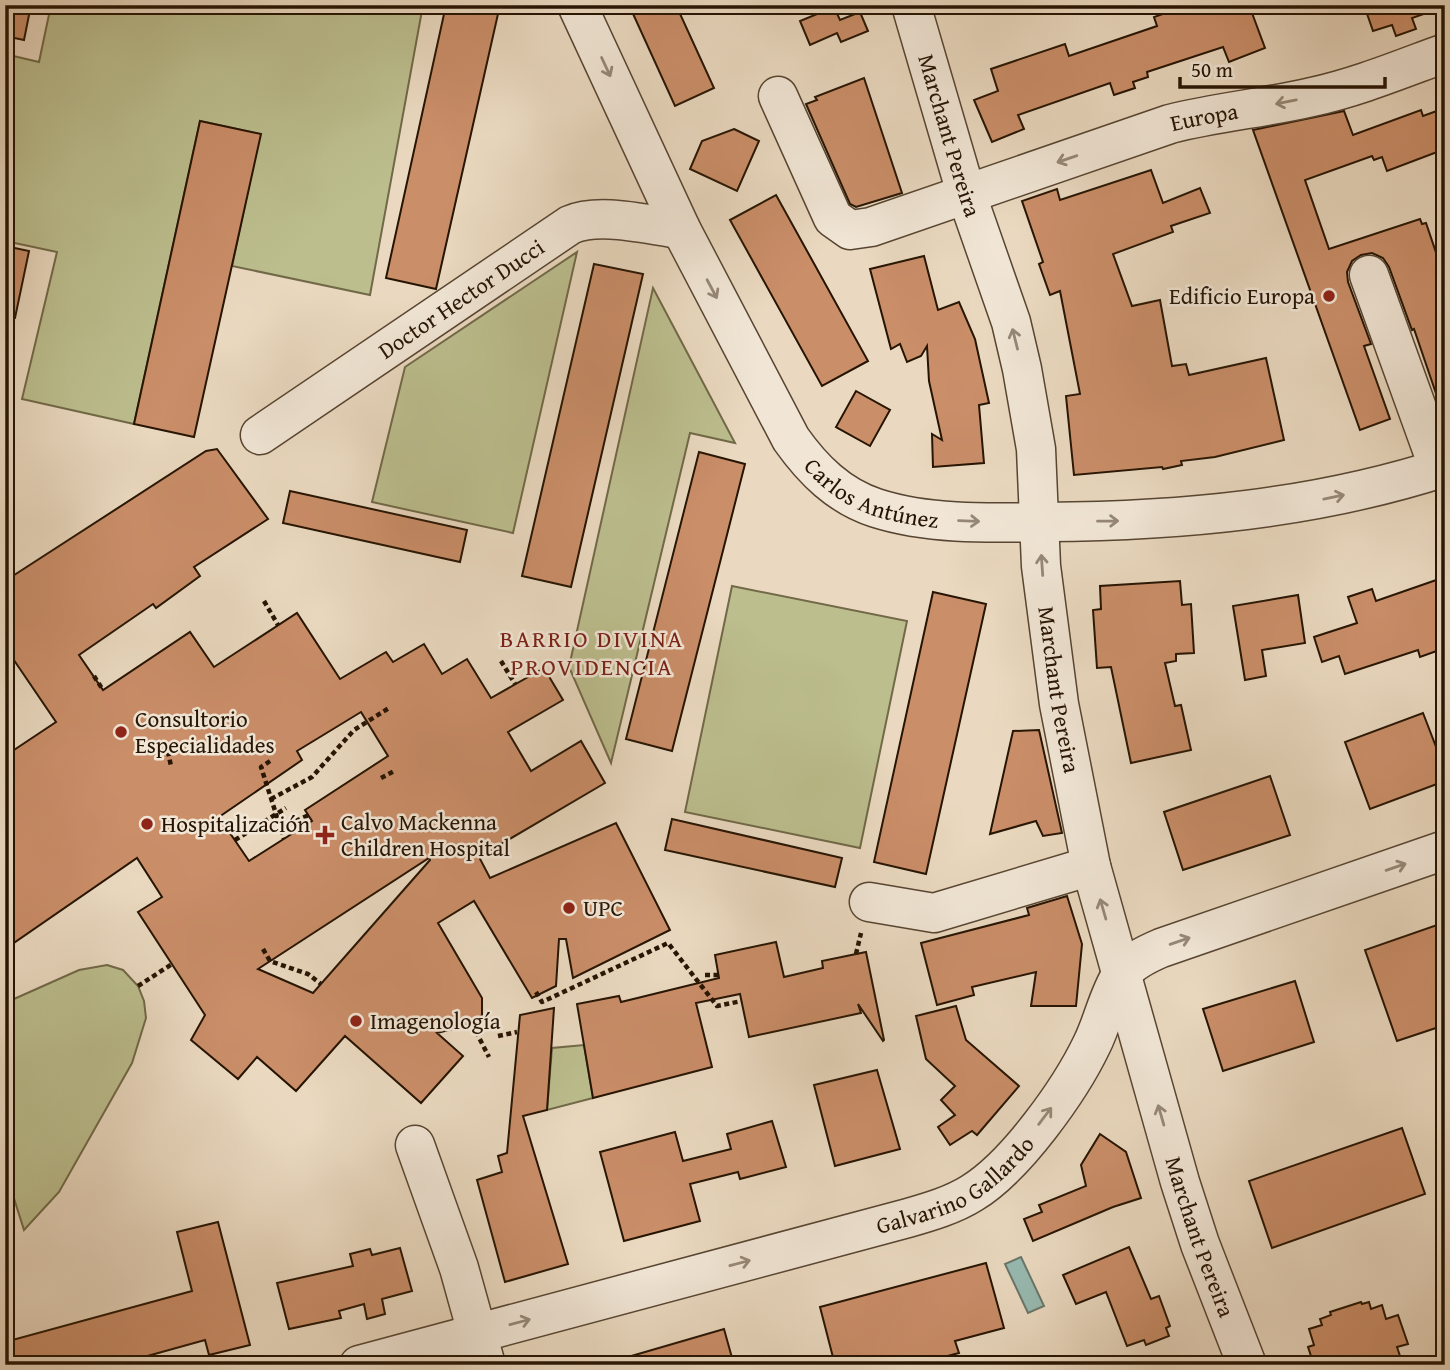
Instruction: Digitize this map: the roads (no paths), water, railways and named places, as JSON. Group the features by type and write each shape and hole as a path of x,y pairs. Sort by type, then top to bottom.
{"street":[{"name":"Carlos Antúnez","path":"577,5 681,229 791,439 824,479 847,495 875,508 942,520 1127,521 1232,513 1298,504 1357,492 1442,468"},
{"name":"Marchant Pereira","path":"911,5 966,193 1011,322 1022,369 1036,449 1041,566 1059,704 1091,866 1180,1182 1200,1244 1247,1365"},
{"name":"Europa","path":"778,96 834,218 850,230 871,227 1170,124 1325,94 1445,52"},
{"name":"Doctor Hector Ducci","path":"260,435 570,225 582,220 597,219 681,229"},
{"path":"1369,275 1442,468"},
{"name":"Galvarino Gallardo","path":"359,1365 482,1349 908,1219 954,1202 972,1193 1008,1161 1065,1089 1092,1043 1122,974 1145,955 1445,850"},
{"path":"869,902 934,913 1091,866"},
{"path":"415,1145 447,1232 482,1349"}],"water":[{"path":"1021,1257 1044,1306 1028,1313 1005,1264"}],"place":[{"name":"Edificio Europa","path":"1329,296"},
{"name":"Consultorio Especialidades","path":"121,732"},
{"name":"Hospitalización","path":"147,824"},
{"name":"Calvo Mackenna Children Hospital","path":"325,835"},
{"name":"UPC","path":"569,908"},
{"name":"Imagenología","path":"356,1021"}],"district":[{"name":"BARRIO DIVINA PROVIDENCIA","path":"592,653"}]}
